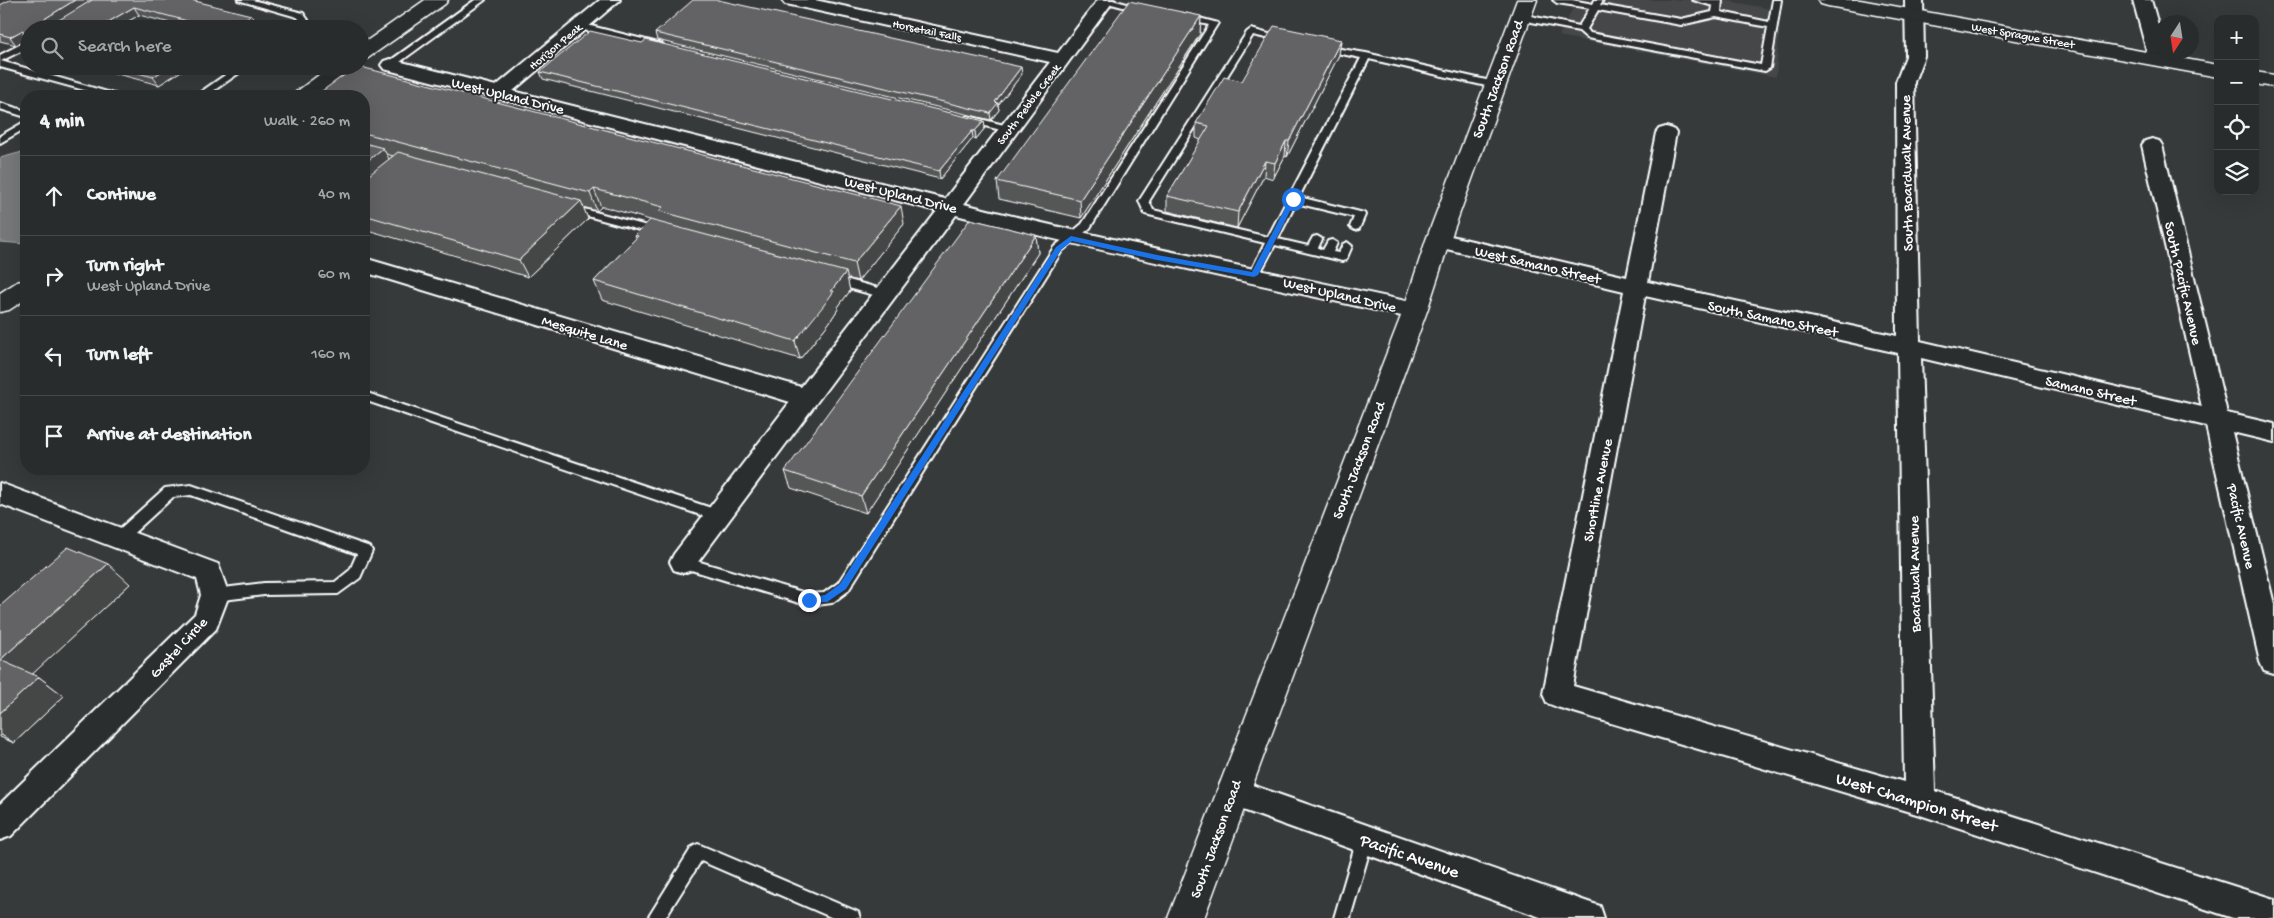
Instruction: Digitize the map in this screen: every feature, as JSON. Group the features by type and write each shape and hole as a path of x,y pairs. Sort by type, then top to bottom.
{"main road":[{"path":"370,48 438,0"},
{"name":"West Sprague Street","path":"1828,0 1914,8 2154,58"},
{"name":"South Jackson Road","path":"1186,918 1415,311 1438,240 1524,8"},
{"name":"West Sprague Street","path":"2163,60 2214,70"},
{"path":"311,90 332,75"},
{"path":"2259,79 2274,81"},
{"path":"0,304 20,292"}],"street":[{"name":"Horizon Peak","path":"499,93 611,0"},
{"name":"Horsetail Falls","path":"791,0 1062,59"},
{"path":"2142,0 2154,44"},
{"name":"South Pebble Creek","path":"683,562 1010,129 1103,1"},
{"name":"South Boardwalk Avenue","path":"1909,347 1905,82 1915,56 1914,8"},
{"name":"West Upland Drive","path":"390,66 951,206 1071,238 1157,257 1254,275 1415,311"},
{"name":"Shortline Avenue","path":"1558,694 1666,133"},
{"name":"South Pacific Avenue","path":"2152,145 2217,420"},
{"name":"West Samano Street","path":"1438,240 1637,287"},
{"name":"Mesquite Lane","path":"370,267 807,398"},
{"name":"South Samano Street","path":"1637,287 1909,347"},
{"name":"Samano Street","path":"1909,347 2274,433"},
{"name":"Boardwalk Avenue","path":"1909,347 1920,801"},
{"name":"Pacific Avenue","path":"2217,420 2274,662"},
{"path":"0,493 208,572 215,595"},
{"name":"Gastel Circle","path":"0,825 206,621 215,595"},
{"name":"West Champion Street","path":"1558,694 1920,801 2274,914"},
{"name":"Pacific Avenue","path":"1232,792 1588,918"}],"lane":[{"path":"242,0 300,15 304,20"},
{"path":"390,66 481,0"},
{"path":"1557,0 1597,4 1680,22 1716,14 1773,25"},
{"path":"1697,0 1718,2 1716,14"},
{"path":"1524,8 1582,29 1587,35 1765,68 1777,0"},
{"path":"1103,1 1151,10"},
{"path":"1582,29 1597,4"},
{"path":"683,562 809,600 827,599 843,587 1058,249 1086,226 1214,23 1169,14"},
{"path":"579,26 665,47"},
{"path":"1289,40 1251,32 1144,201 1149,212 1342,258 1347,246"},
{"path":"1318,46 1495,85"},
{"path":"0,59 20,48"},
{"path":"1254,275 1366,56"},
{"path":"0,64 20,70"},
{"path":"40,75 94,90"},
{"path":"209,90 232,75"},
{"path":"0,106 20,112"},
{"path":"962,118 1010,129"},
{"path":"0,140 20,128"},
{"path":"1293,199 1360,215 1355,227"},
{"path":"558,205 664,234"},
{"path":"1326,221 1333,208"},
{"path":"1342,224 1347,212"},
{"path":"1311,251 1317,239"},
{"path":"1326,254 1332,242"},
{"path":"828,278 885,294"},
{"path":"370,398 718,516"},
{"path":"119,538 170,492 191,490 365,551 355,574 338,588 264,589 215,595"},
{"path":"1342,918 1365,839"},
{"path":"656,918 698,852 852,918"}],"shaded area":[{"path":"1577,0 1724,0 1781,11 1776,77 1559,36"},
{"path":"20,153 20,244 0,242 0,158"}],"building":[{"path":"10,0 75,0 43,20 20,20 20,32 10,37 0,34 0,5"},
{"path":"92,0 191,0 251,15 244,20 184,20 134,7 112,20 59,20"},
{"path":"693,0 718,0 1021,67 995,102 998,103 990,113 655,33"},
{"path":"1129,1 1201,16 1080,200 997,181"},
{"path":"1274,26 1341,40 1289,141 1286,141 1275,163 1265,161 1238,212 1167,196 1209,126 1196,123 1224,77 1242,81"},
{"path":"590,31 642,43 646,40 984,121 975,131 972,131 939,171 540,72"},
{"path":"370,69 901,206 854,263 659,211 663,207 594,189 590,193 370,135 370,90 323,90 344,75 370,75"},
{"path":"370,145 383,148 370,159"},
{"path":"398,152 581,201 519,260 370,217 370,174"},
{"path":"970,219 1036,235 861,496 785,471"},
{"path":"650,220 846,272 831,291 834,291 824,305 795,341 594,281 638,236 635,235"},
{"path":"68,547 108,564 0,660 0,606"},
{"path":"0,660 39,677 0,713"}],"route":[{"path":"809,600 827,599 843,587 1058,249 1071,238 1157,257 1254,275 1293,199"}]}
